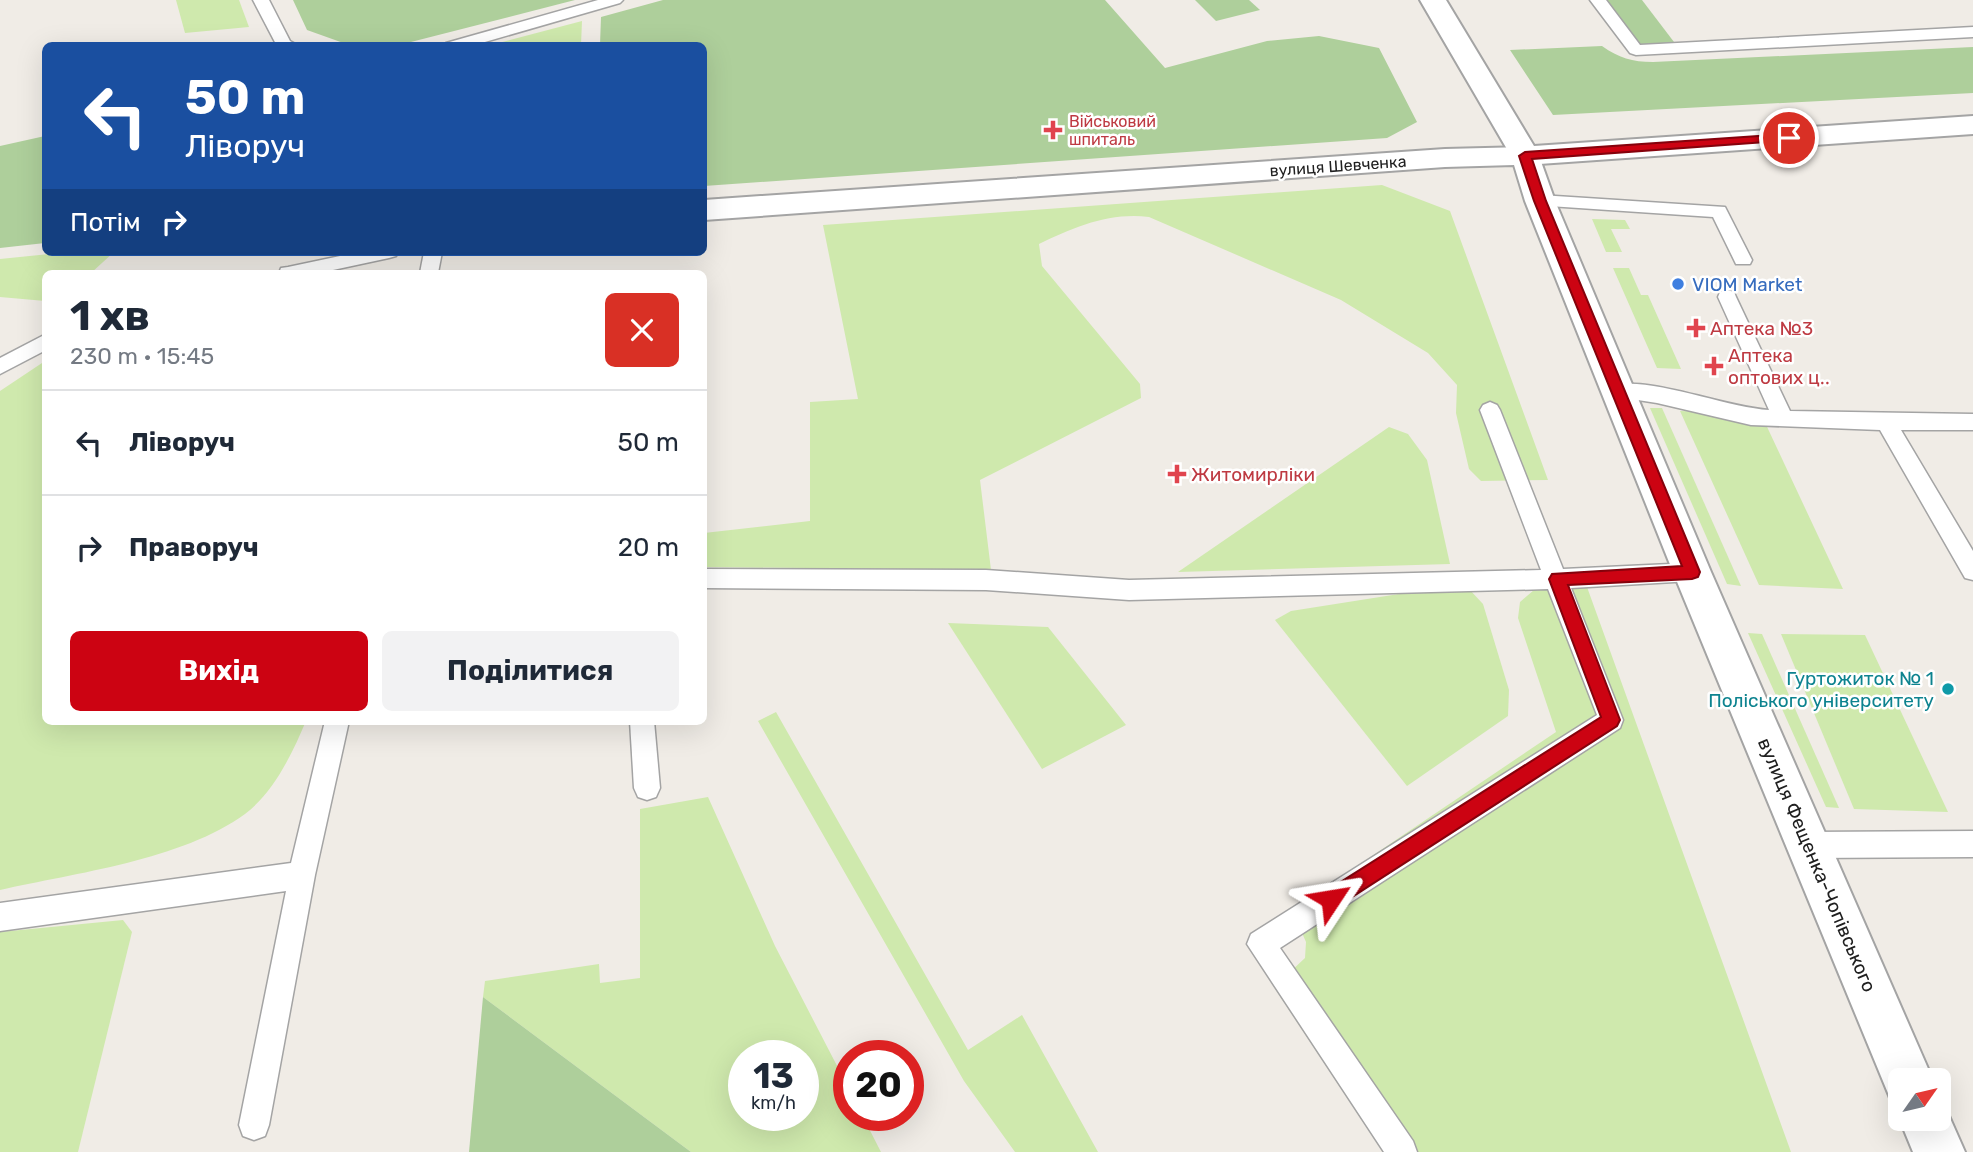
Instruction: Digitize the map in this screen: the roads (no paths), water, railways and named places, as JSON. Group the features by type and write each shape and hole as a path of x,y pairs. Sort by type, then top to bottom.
{"street":[{"name":"вулиця Фещенка-Чопівського","path":"1433,0 1525,156 1540,201 1692,572 1903,1068"},
{"name":"вулиця Шевченка","path":"707,210 1445,158 1525,156 1973,125"},
{"path":"1930,1131 1939,1152"}],"lane":[{"path":"261,0 283,42"},
{"path":"466,42 615,0"},
{"path":"1598,0 1636,50 1973,32"},
{"path":"1540,201 1719,211 1743,260"},
{"path":"302,270 370,256"},
{"path":"1727,297 1783,418"},
{"path":"0,367 42,343"},
{"path":"1619,391 1657,395 1751,417 1973,422"},
{"path":"1402,1152 1261,944 1611,720 1490,410"},
{"path":"1886,422 1973,572"},
{"path":"707,579 986,580 1129,590 1557,579 1692,572"},
{"path":"254,1125 302,874 336,725"},
{"path":"642,725 647,788"},
{"path":"1809,845 1973,844"},
{"path":"0,917 302,874"}],"place":[{"name":"Військовий шпиталь","path":"1053,130"},
{"name":"VIOM Market","path":"1678,284"},
{"name":"Аптека №3","path":"1696,328"},
{"name":"Аптека оптових ц‥","path":"1714,366"},
{"name":"Житомирліки","path":"1177,474"},
{"name":"Гуртожиток № 1 Поліського університету","path":"1948,689"}]}
